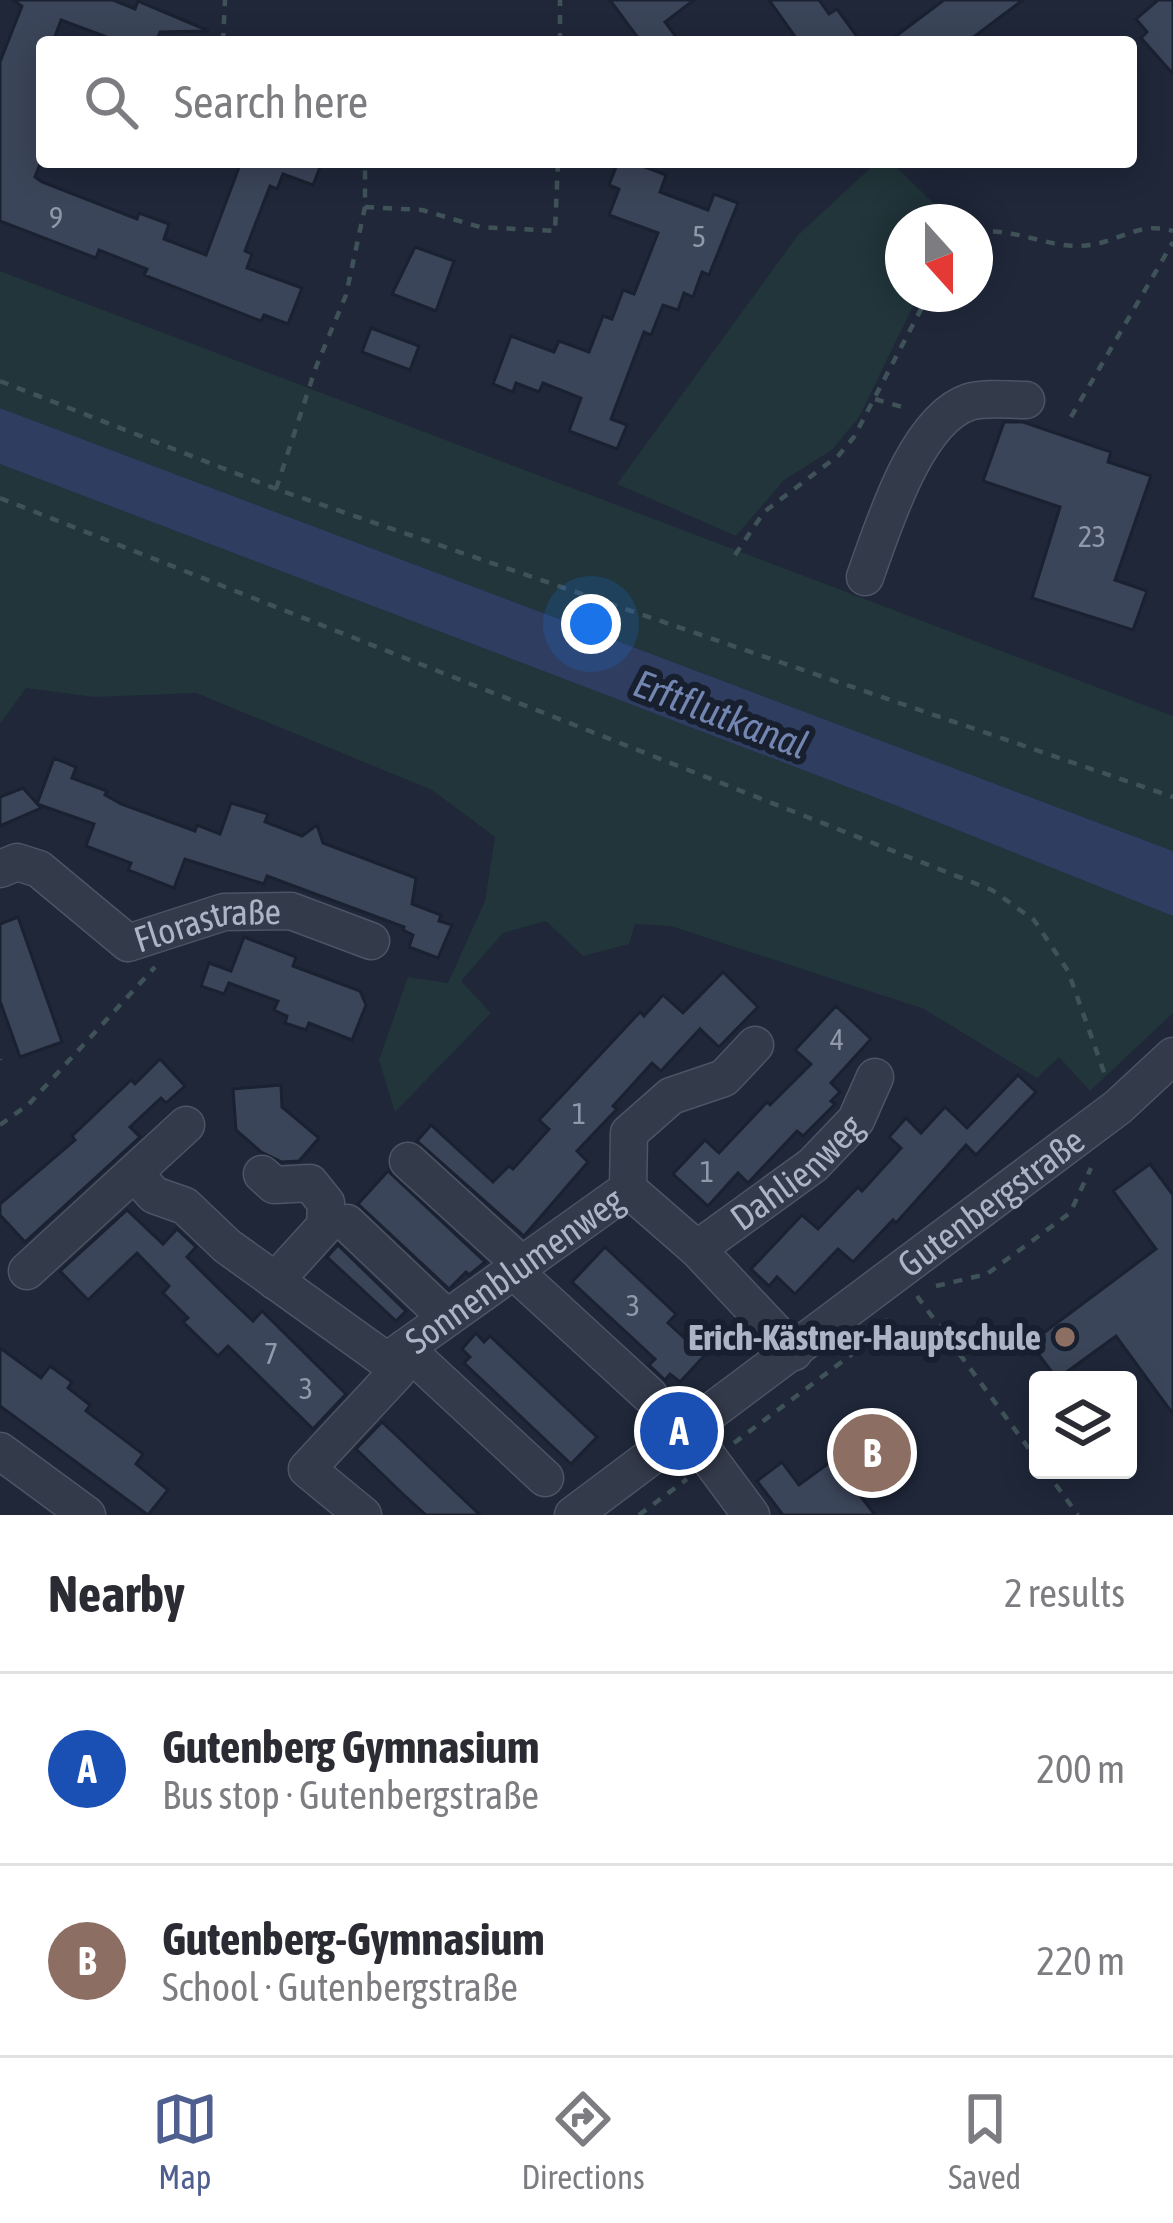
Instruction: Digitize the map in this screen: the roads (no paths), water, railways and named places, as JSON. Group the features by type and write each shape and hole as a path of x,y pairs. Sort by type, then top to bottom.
{"street":[{"path":"865,577 897,490 949,412 972,401 1026,400"},
{"name":"Florastraße","path":"0,868 17,862 39,869 128,943 224,912 291,911 371,941"},
{"path":"628,1190 629,1133 671,1096 724,1078 755,1046"},
{"name":"Gutenbergstraße","path":"573,1515 794,1352 907,1291 1173,1056"},
{"name":"Dahlienweg","path":"698,1249 813,1165 856,1120 874,1077"},
{"path":"27,1271 144,1184 187,1125"},
{"path":"408,1161 649,1395"},
{"path":"262,1174 274,1185 310,1183 326,1203 325,1226 275,1281"},
{"name":"Sonnenblumenweg","path":"144,1184 184,1206 275,1281 396,1355 628,1190 698,1249 794,1352"},
{"path":"347,1222 448,1318"},
{"path":"396,1355 545,1478"},
{"path":"363,1515 307,1469 397,1372 396,1355"},
{"path":"688,1430 751,1515"},
{"path":"0,1451 87,1515"}],"water":[{"name":"Erftflutkanal","path":"0,408 1173,851 1173,916 0,464"}],"place":[{"name":"Erich-Kästner-Hauptschule","path":"1065,1337"},
{"name":"Gutenberg Gymnasium","path":"679,1431"},
{"name":"Gutenberg-Gymnasium","path":"872,1453"}]}
